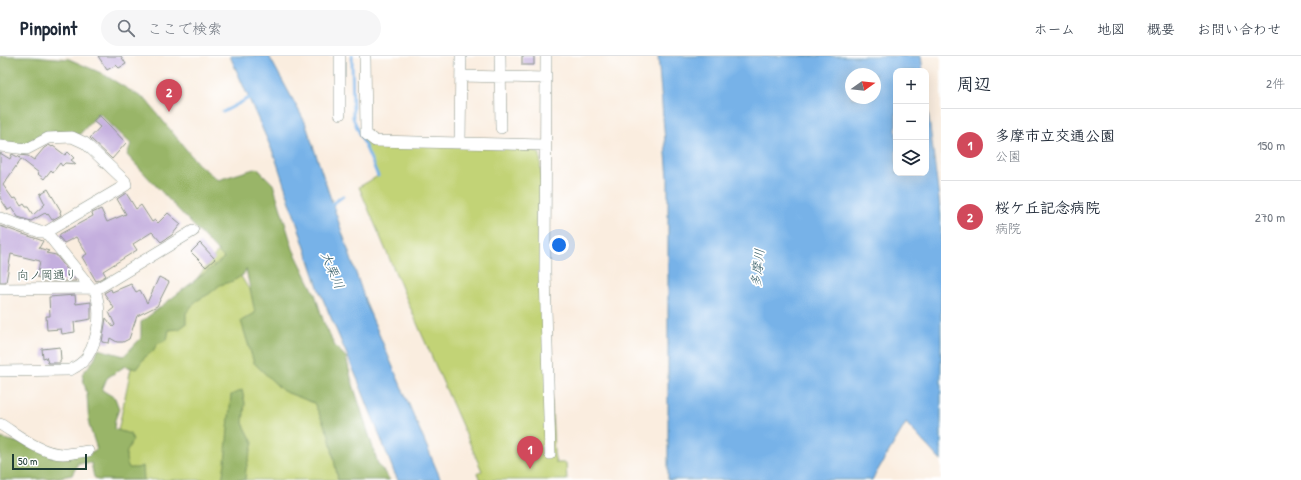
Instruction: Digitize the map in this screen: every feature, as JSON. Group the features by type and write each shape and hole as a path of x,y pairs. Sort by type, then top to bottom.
{"street":[{"path":"340,56 340,114"},
{"path":"364,56 366,134 375,141 545,145"},
{"path":"460,143 461,56"},
{"path":"500,56 501,128"},
{"path":"546,56 545,272 550,454"},
{"path":"461,76 546,78"},
{"path":"0,146 27,149 48,138 72,137 85,143 125,181 126,185 46,232 40,232 0,218"},
{"path":"93,289 193,231"},
{"path":"0,371 70,370 87,358 94,342 99,314 93,289 46,232"},
{"name":"向ノ岡通り","path":"0,289 93,289"},
{"path":"0,424 36,446 51,452 62,454 88,451"}],"green space":[{"path":"0,56 30,56 69,59 101,73 146,100 198,164 218,180 257,168 273,184 293,249 315,294 324,323 335,346 346,357 351,378 378,464 390,480 338,480 329,435 314,403 283,391 254,363 241,321 255,313 246,269 243,275 233,281 220,285 209,294 196,301 186,313 186,324 179,329 169,330 167,340 157,344 153,351 145,357 136,369 125,366 107,378 102,390 115,398 119,409 115,420 114,429 130,434 133,440 126,453 127,464 129,468 143,466 144,480 97,480 94,477 91,463 78,463 72,475 63,477 27,480 0,480 0,438 29,445 90,453 97,449 89,425 87,395 82,374 94,360 98,349 124,356 141,338 141,322 224,258 127,155 131,144 99,113 79,135 56,131 22,146 0,141"},
{"path":"366,134 375,141 533,150 540,154 554,454 556,463 566,463 567,480 480,480 477,473 482,471 359,187 378,176 361,137"},
{"path":"222,246 335,427 359,480 108,480 132,363"},
{"path":"242,390 245,403 243,423 253,443 246,469 245,480 222,480 231,395"}],"water":[{"name":"大栗川","path":"230,56 269,56 305,122 367,306 441,480 398,480 394,472 357,378 319,290 275,157"},
{"name":"多摩川","path":"658,56 921,56 923,68 893,68 893,176 929,176 929,119 941,215 941,461 906,423 872,480 668,480 668,178"}],"building":[{"path":"98,56 121,56 126,64 119,68 116,65 107,70"},
{"path":"522,56 534,56 534,65 522,65"},
{"path":"99,115 126,143 112,159 90,138 100,127 93,121"},
{"path":"49,145 52,147 53,146 65,155 68,152 74,158 71,160 76,164 65,163 62,166 60,163 53,172 51,170 44,179 38,174 39,173 21,159 3,185 13,199 16,198 21,206 24,204 28,207 33,215 45,204 40,194 48,189 61,211 61,215 52,220 48,214 47,215 45,213 31,221 18,217 12,208 8,210 0,198 0,153 10,159 12,154 18,157 19,155 28,156 34,160 44,148"},
{"path":"126,193 136,209 141,205 152,222 155,220 158,223 168,213 181,224 172,235 161,242 152,232 133,244 137,250 103,271 106,276 96,281 82,257 87,254 76,237 64,243 59,237 60,234 93,216 92,213 101,209 107,222 126,214 117,199"},
{"path":"0,226 43,241 39,248 49,251 46,253 56,255 76,281 52,281 37,277 40,261 11,254 6,282 0,282"},
{"path":"200,243 215,259 206,267 191,252"},
{"path":"159,277 169,282 157,306 137,316 129,339 123,342 117,342 110,338 109,343 102,342 106,318 113,327 115,325 109,312 114,308 104,293 111,289 112,292 131,284 136,292 140,290 147,303"},
{"path":"75,295 76,304 91,302 91,319 74,322 75,332 62,334 61,329 47,330 46,316 50,316 49,297"},
{"path":"60,347 60,363 48,363 46,357 43,358 42,349"}],"waterway":[{"path":"352,56 353,118 378,176"},
{"path":"223,112 251,97"},
{"path":"330,206 343,196"}],"place":[{"name":"桜ケ丘記念病院","path":"169,112"},
{"name":"多摩市立交通公園","path":"530,469"}]}
